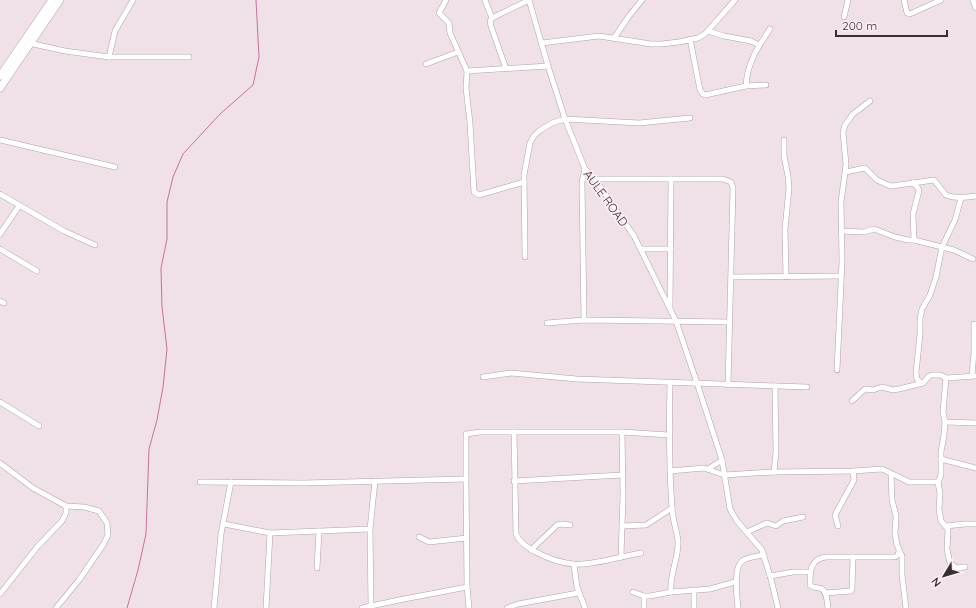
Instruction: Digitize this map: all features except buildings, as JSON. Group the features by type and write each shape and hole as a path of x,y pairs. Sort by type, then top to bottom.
{"main road":[{"path":"0,88 52,0"},
{"path":"0,76 60,0"}],"street":[{"path":"109,57 116,31 133,0"},
{"path":"446,0 439,12 448,23 450,33 467,71 466,88 470,122 474,192 479,195 524,182"},
{"path":"485,0 492,18 490,21 491,26 506,69"},
{"path":"492,18 529,0"},
{"name":"AULE ROAD","path":"529,0 565,119 585,169 595,179 627,225 641,249 676,321 722,460 730,509 737,521 759,546 764,555 778,608"},
{"path":"614,38 642,0"},
{"path":"542,43 590,37 614,38 651,44 661,44 690,39 702,36 708,31 735,0"},
{"path":"844,17 848,0"},
{"path":"904,0 907,13 910,14 941,0"},
{"path":"973,0 976,8"},
{"path":"746,86 748,68 759,45 770,29"},
{"path":"708,31 724,36 751,41 759,45"},
{"path":"690,39 700,90 703,94 705,95 746,86 766,85"},
{"path":"28,42 64,51 109,57 189,57"},
{"path":"426,64 458,52"},
{"path":"467,71 548,66"},
{"path":"837,370 842,276 841,202 846,172 846,154 843,138 845,126 853,114 870,102"},
{"path":"525,257 524,182 526,159 530,143 539,131 552,123 565,119 639,123 690,118"},
{"path":"784,140 784,156 789,188 786,229 786,277"},
{"path":"1,143 115,167"},
{"path":"846,172 865,168 878,180 892,186 934,180 946,195 961,198 976,196"},
{"path":"584,320 582,182 585,169"},
{"path":"595,179 722,179 731,182 733,188 732,278 728,385"},
{"path":"670,309 671,179"},
{"path":"913,183 919,191 913,214 914,240"},
{"path":"0,194 64,231 95,245"},
{"path":"921,383 917,379 916,373 922,309 929,298 936,277 942,247 955,220 961,198"},
{"path":"0,234 19,206"},
{"path":"841,231 864,232 874,229 895,237 914,240 957,251 972,259"},
{"path":"0,249 37,271"},
{"path":"641,249 670,249"},
{"path":"732,278 842,276"},
{"path":"547,323 584,320 730,322"},
{"path":"852,401 865,389 873,390 884,388 896,390 921,383 932,375 940,375 946,378 974,376 974,324 976,324"},
{"path":"483,377 511,372 577,379 807,387"},
{"path":"946,378 943,412 945,422 941,452 940,478 938,482 940,494 939,509 941,521 948,528 947,549 950,564 957,568 965,567"},
{"path":"670,382 670,471 672,508 678,541 671,582 671,592"},
{"path":"774,472 776,452 775,386"},
{"path":"0,402 39,426"},
{"path":"945,422 976,424"},
{"path":"469,608 466,434 480,432 622,432 669,435"},
{"path":"514,432 516,534 519,540 531,550 559,562 574,564 586,564 641,553"},
{"path":"621,557 622,432"},
{"path":"941,459 976,468"},
{"path":"708,469 722,460"},
{"path":"0,463 33,488 66,506 84,507 99,511 104,517 108,528 108,535 103,545 90,565 56,608"},
{"path":"670,471 708,469 724,475 774,472 853,472 882,469 909,482 938,482"},
{"path":"838,526 835,515 854,480 853,472"},
{"path":"891,474 892,500 896,516 895,533 899,551 902,556 902,575 906,608"},
{"path":"514,481 622,475"},
{"path":"200,482 290,483 466,479"},
{"path":"371,606 370,529 375,481"},
{"path":"214,608 224,524 231,482"},
{"path":"0,594 38,546 62,521 66,513 66,506"},
{"path":"622,526 646,525 672,508"},
{"path":"747,532 767,523 776,526 783,521 803,518"},
{"path":"224,524 270,532 370,529"},
{"path":"531,550 557,525 562,524 570,526"},
{"path":"946,526 976,524"},
{"path":"317,568 319,531"},
{"path":"266,608 270,532"},
{"path":"419,537 429,542 467,538"},
{"path":"828,608 825,593 822,588 811,586 810,572 812,566 818,559 895,557 898,555 899,551"},
{"path":"738,608 736,582 741,561 764,555"},
{"path":"825,593 851,591 853,557"},
{"path":"574,564 578,593 585,608"},
{"path":"770,576 793,572 810,572"},
{"path":"633,592 644,596 717,587 736,582"},
{"path":"362,608 468,587"},
{"path":"694,590 694,608"},
{"path":"507,608 518,604 578,593"},
{"path":"644,596 644,608"}],"waterway":[{"path":"127,608 138,570 146,534 149,449 157,420 163,387 167,349 162,307 161,268 167,239 167,202 173,177 183,154 220,114 253,85 259,57 256,0"}]}
